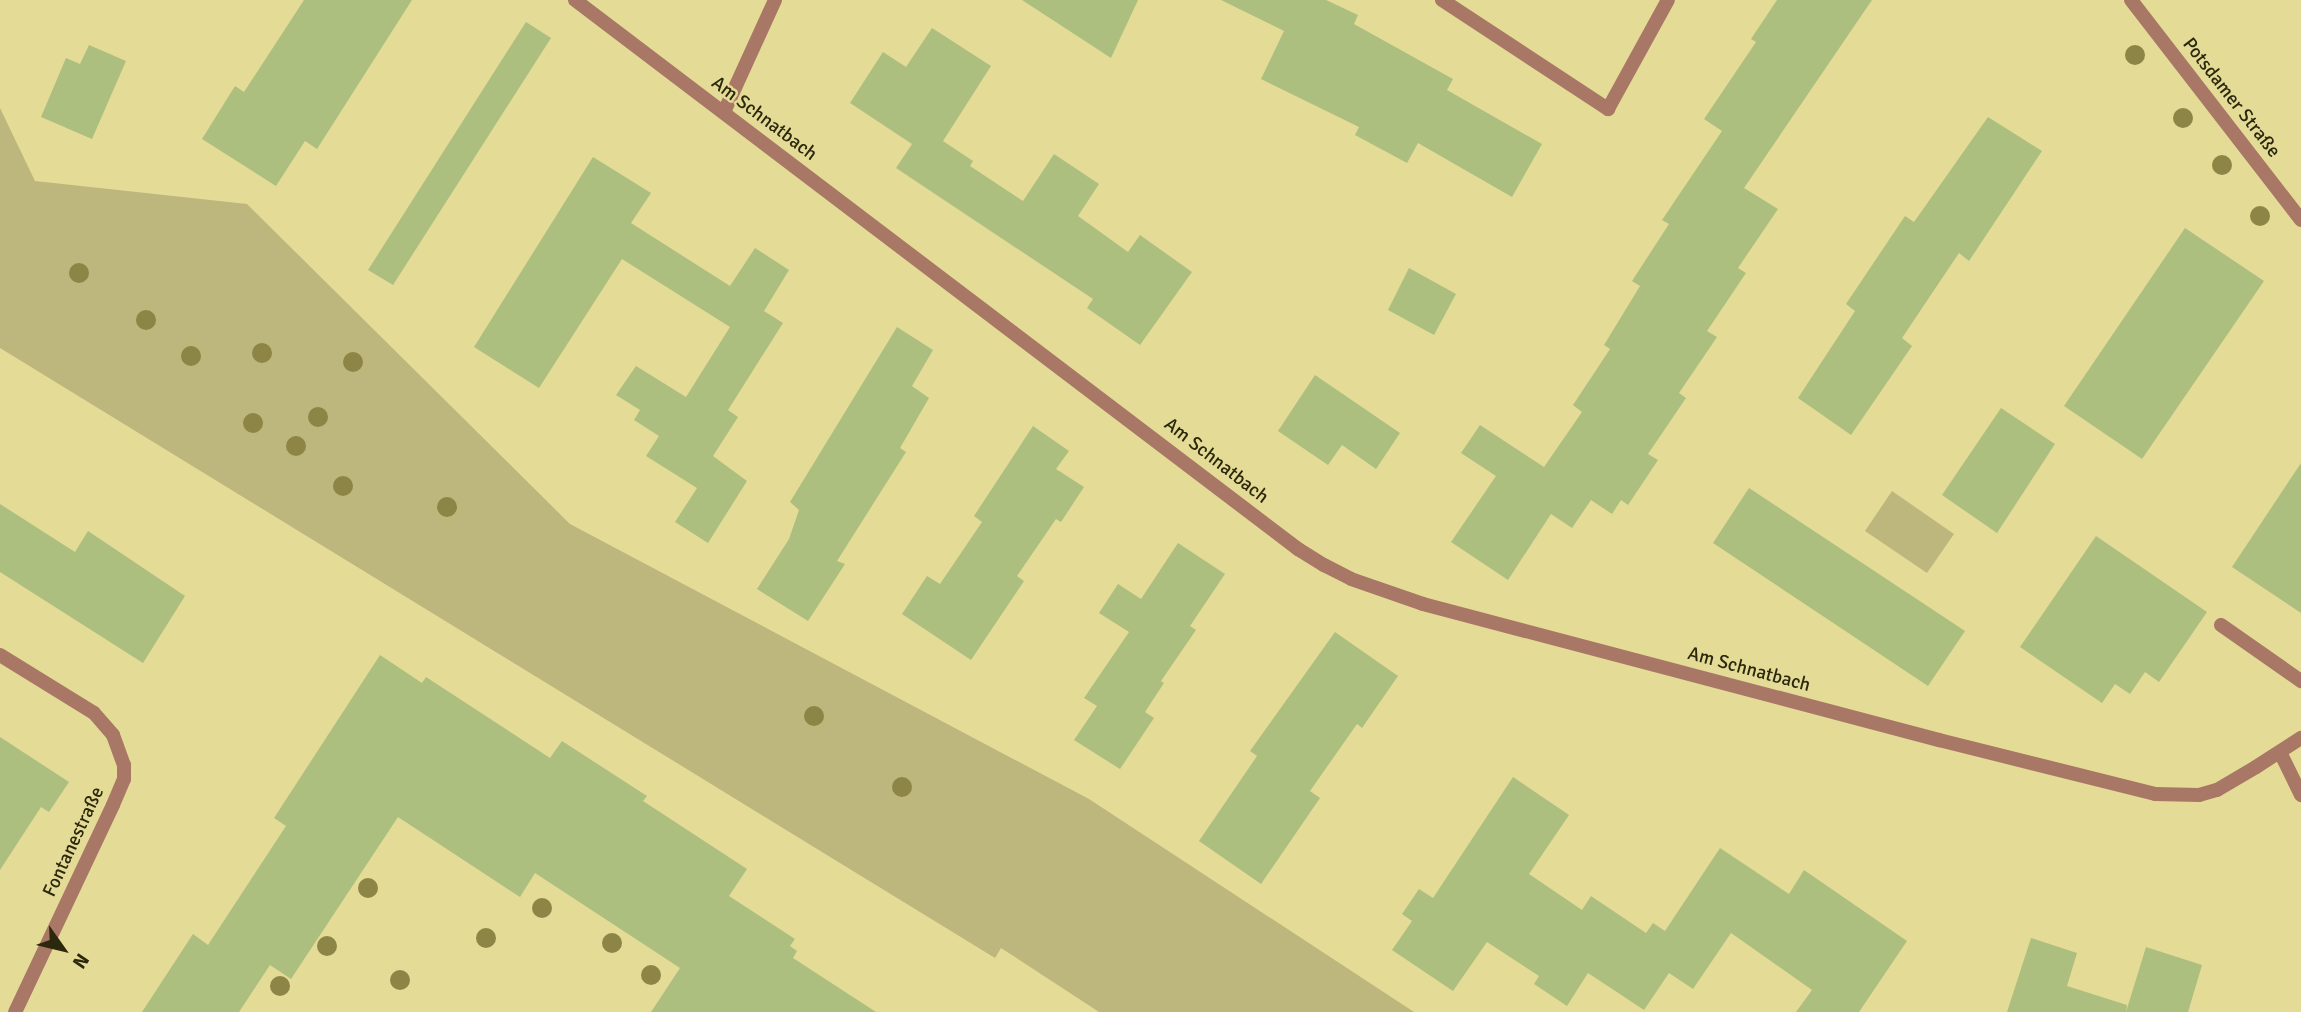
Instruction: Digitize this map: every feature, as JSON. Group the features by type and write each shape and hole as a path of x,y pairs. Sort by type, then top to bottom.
{"street":[{"name":"Am Schnatbach","path":"575,0 1298,549 1351,579 1423,604 2155,794 2199,795 2217,790 2280,752"},
{"path":"724,113 775,0"},
{"path":"1442,0 1608,110 1668,0"},
{"name":"Potsdamer Straße","path":"2131,0 2301,220"},
{"path":"2221,625 2301,681"},
{"name":"Fontanestraße","path":"0,655 94,713 113,735 124,765 124,779 113,805 15,1012"},
{"path":"2301,738 2280,752 2301,795"}],"shaded area":[{"path":"0,108 35,181 247,204 570,524 1089,799 1414,1012 1099,1012 1001,948 995,958 0,348"},
{"path":"1892,491 1954,534 1927,573 1865,531"}],"building":[{"path":"304,0 412,0 317,149 305,141 276,186 202,139 235,86 244,92"},
{"path":"1022,0 1138,0 1111,58"},
{"path":"1221,0 1326,0 1358,15 1354,24 1453,79 1447,90 1542,144 1512,197 1418,143 1407,163 1355,135 1359,127 1261,79 1284,31"},
{"path":"1777,0 1872,0 1744,188 1778,209 1738,268 1746,273 1707,331 1717,337 1679,393 1686,398 1648,454 1658,460 1628,505 1621,500 1612,514 1591,500 1572,528 1551,514 1508,580 1451,542 1496,476 1461,453 1480,425 1544,467 1582,412 1573,405 1610,349 1604,345 1640,286 1632,281 1669,224 1662,220 1722,131 1704,119 1756,42 1751,39"},
{"path":"526,22 551,38 393,285 368,270"},
{"path":"932,28 991,66 943,141 973,161 970,166 1023,201 1054,154 1099,184 1078,216 1128,252 1140,235 1192,272 1140,345 1087,308 1093,299 896,168 912,144 850,103 883,52 906,67"},
{"path":"89,45 126,61 92,139 41,117 66,58 80,64"},
{"path":"1988,117 2042,151 1969,261 1959,253 1902,338 1912,346 1851,435 1798,398 1855,311 1846,304 1905,216 1914,222"},
{"path":"593,157 651,193 631,223 730,286 755,248 789,270 764,311 783,323 728,410 738,417 713,456 747,481 708,543 675,522 697,488 646,456 659,436 634,420 640,410 616,395 636,366 686,397 730,327 622,259 539,388 474,347"},
{"path":"2185,228 2264,281 2142,459 2064,406"},
{"path":"1409,268 1456,294 1434,335 1388,310"},
{"path":"897,327 933,350 912,386 929,398 900,448 906,452 837,561 845,564 808,621 757,589 789,539 799,510 790,502"},
{"path":"1315,375 1400,433 1376,469 1342,445 1328,465 1278,431"},
{"path":"2001,408 2055,444 1997,533 1942,495"},
{"path":"1033,426 1069,451 1056,469 1084,487 1061,522 1056,519 1017,576 1024,581 971,660 902,614 927,576 940,584 982,522 974,516"},
{"path":"2301,463 2301,613 2232,567"},
{"path":"1749,488 1965,631 1928,686 1713,543"},
{"path":"0,504 75,552 88,531 185,596 143,663 0,572"},
{"path":"2096,536 2207,612 2159,682 2145,672 2130,694 2115,684 2102,703 2020,647"},
{"path":"1178,543 1225,574 1190,626 1196,630 1161,681 1164,683 1145,712 1154,718 1120,769 1074,740 1097,706 1084,698 1129,632 1099,613 1118,584 1141,599"},
{"path":"1335,632 1398,676 1362,728 1357,724 1310,791 1320,798 1261,884 1199,841 1257,756 1250,751"},
{"path":"380,655 422,683 426,677 550,758 562,741 647,796 643,801 747,869 729,896 795,939 790,946 797,951 793,958 876,1012 651,1012 680,968 535,873 520,897 398,817 291,979 270,965 239,1012 142,1012 193,934 208,945 286,826 274,818"},
{"path":"0,737 69,782 49,812 41,807 0,870"},
{"path":"1513,777 1569,815 1529,874 1582,910 1591,896 1646,933 1653,923 1665,931 1720,848 1789,894 1804,870 1907,941 1859,1012 1796,1012 1812,990 1731,933 1693,989 1669,973 1644,1010 1588,973 1567,1006 1534,984 1539,976 1487,942 1453,991 1392,950 1412,921 1402,914 1419,889 1433,898"},
{"path":"2031,938 2077,953 2067,986 2127,1005 2126,1012 2007,1012"},
{"path":"2146,947 2202,965 2188,1012 2126,1012"}]}
